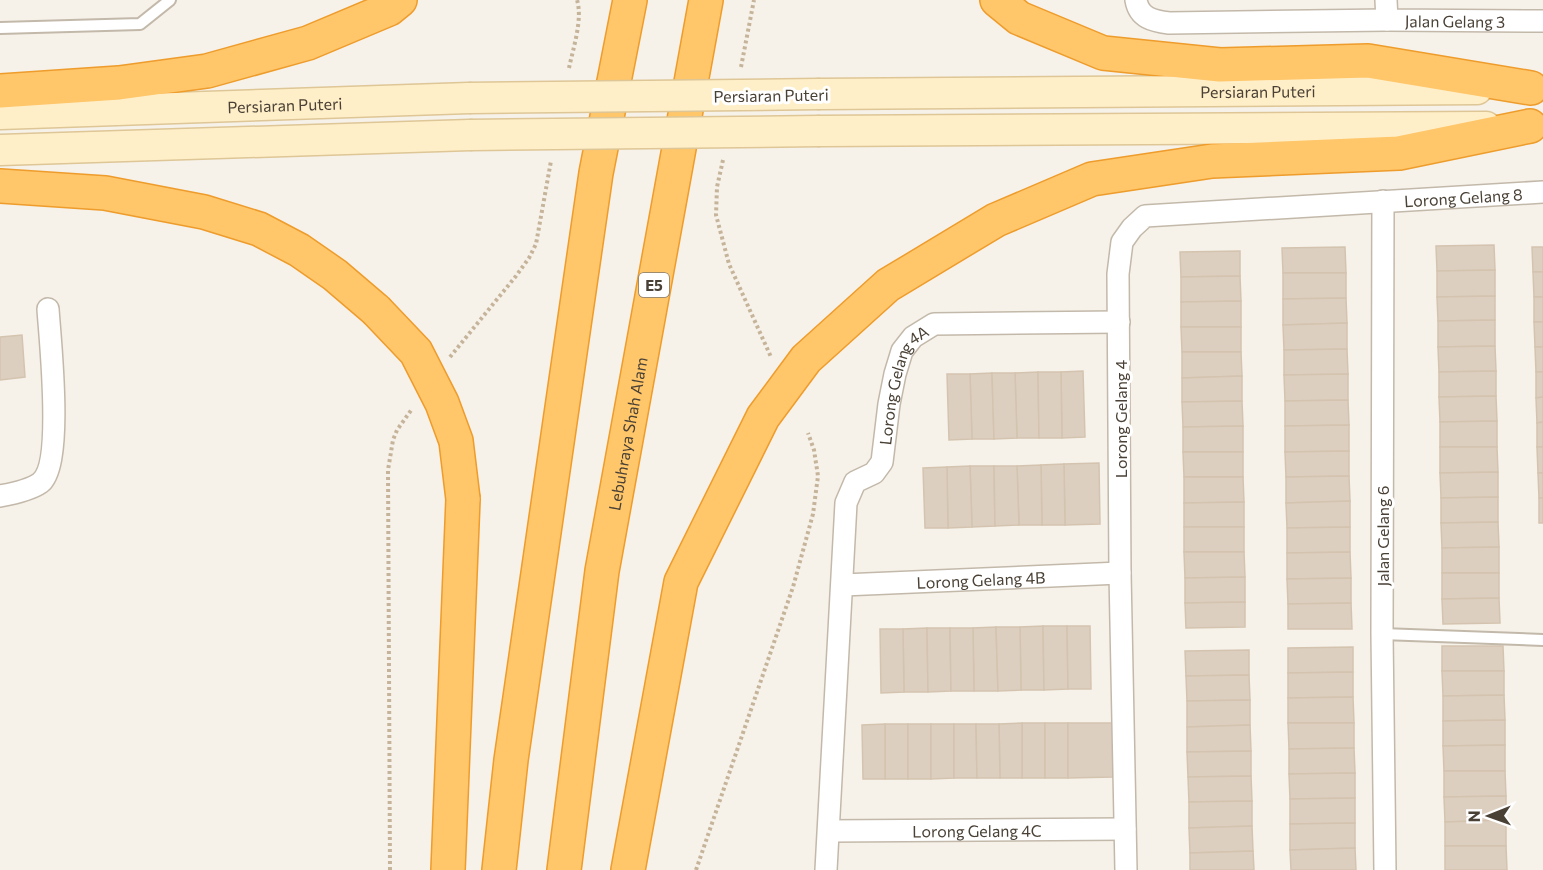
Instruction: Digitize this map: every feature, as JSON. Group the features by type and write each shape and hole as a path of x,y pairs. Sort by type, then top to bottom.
{"highway":[{"path":"0,91 119,83 207,71 308,43 388,9 400,0"},
{"path":"499,870 511,760 596,173 630,0"},
{"name":"Lebuhraya Shah Alam","path":"564,870 602,571 706,0"},
{"path":"997,0 1019,18 1103,53 1220,65 1368,61 1537,88"},
{"path":"628,870 681,582 762,417 806,359 888,285 996,220 1092,179 1212,161 1399,153 1536,126"},
{"path":"0,186 105,193 204,212 259,229 308,256 335,275 376,310 416,352 442,403 456,441 463,499 448,870"}],"street":[{"name":"Jalan Gelang 3","path":"1136,0 1141,14 1154,21 1169,22 1386,10 1543,21"},
{"name":"Persiaran Puteri","path":"0,114 469,98 1537,88"},
{"path":"0,150 470,135 1536,126"},
{"name":"Lorong Gelang 8","path":"1383,201 1543,192"},
{"name":"Lorong Gelang 4","path":"1126,870 1120,573 1118,274 1122,242 1145,216 1383,201"},
{"name":"Jalan Gelang 6","path":"1383,201 1382,634 1385,870"},
{"path":"0,496 22,491 41,483 50,464 55,423 48,309"},
{"name":"Lorong Gelang 4A","path":"826,870 846,502 855,482 874,473 882,462 889,404 902,351 913,337 934,324 1119,322"},
{"name":"Lorong Gelang 4B","path":"843,585 1120,573"},
{"name":"Lorong Gelang 4C","path":"829,831 1125,829"}],"lane":[{"path":"0,28 141,24 170,0"},
{"path":"1382,634 1543,640"}],"path":[{"path":"739,78 754,0"},
{"path":"723,157 717,187 716,215 729,264 772,360"},
{"path":"446,362 493,304"},
{"path":"390,870 388,470 397,430 418,401"},
{"path":"696,870 792,587 813,514 818,476 814,450 808,433"}],"building":[{"path":"1494,245 1495,270 1437,271 1436,246"},
{"path":"1345,247 1346,273 1283,273 1282,248"},
{"path":"1532,247 1543,247 1543,272 1533,272"},
{"path":"1240,251 1240,276 1181,277 1180,252"},
{"path":"1495,270 1495,296 1437,297 1437,271"},
{"path":"1533,272 1543,272 1543,297 1534,297"},
{"path":"1283,273 1346,273 1346,298 1283,299"},
{"path":"1240,276 1241,301 1181,302 1181,277"},
{"path":"1495,296 1495,320 1438,321 1437,297"},
{"path":"1534,297 1543,297 1543,322 1534,322"},
{"path":"1346,298 1347,323 1283,325 1283,299"},
{"path":"1241,301 1241,327 1181,327 1181,302"},
{"path":"1495,320 1495,346 1438,347 1438,321"},
{"path":"1534,322 1543,322 1543,347 1535,347"},
{"path":"1347,323 1347,349 1284,350 1283,325"},
{"path":"1181,327 1241,327 1241,352 1182,352"},
{"path":"22,335 25,377 0,380 0,337"},
{"path":"1495,346 1496,371 1439,372 1438,347"},
{"path":"1535,347 1543,347 1543,372 1536,372"},
{"path":"1347,349 1348,374 1284,375 1284,350"},
{"path":"1182,352 1241,352 1242,376 1182,378"},
{"path":"1083,371 1085,437 1062,438 1061,372"},
{"path":"1496,371 1496,396 1439,397 1439,372"},
{"path":"1038,372 1039,438 1017,438 1015,373"},
{"path":"1038,372 1061,372 1062,438 1039,438"},
{"path":"1536,372 1543,372 1543,397 1536,398"},
{"path":"992,373 994,439 972,439 970,374"},
{"path":"992,373 1015,373 1017,438 994,439"},
{"path":"947,374 970,374 972,439 949,440"},
{"path":"1348,374 1348,400 1285,401 1284,375"},
{"path":"1242,376 1242,401 1182,402 1182,378"},
{"path":"1496,396 1497,421 1440,422 1439,397"},
{"path":"1543,397 1543,422 1537,423 1536,398"},
{"path":"1348,400 1349,425 1285,426 1285,401"},
{"path":"1242,401 1243,426 1183,427 1182,402"},
{"path":"1497,421 1497,447 1440,447 1440,422"},
{"path":"1543,422 1543,447 1537,447 1537,423"},
{"path":"1349,425 1349,451 1285,452 1285,426"},
{"path":"1243,426 1243,452 1183,452 1183,427"},
{"path":"1440,447 1497,447 1498,472 1440,473"},
{"path":"1537,447 1543,447 1543,473 1538,473"},
{"path":"1349,451 1349,476 1286,477 1285,452"},
{"path":"1183,452 1243,452 1243,477 1184,477"},
{"path":"1099,463 1100,524 1065,525 1064,464"},
{"path":"1064,464 1065,525 1042,525 1041,465"},
{"path":"1041,465 1042,525 1019,525 1017,466"},
{"path":"970,466 994,466 995,526 972,527"},
{"path":"970,466 972,527 948,528 947,467"},
{"path":"994,466 1017,466 1019,525 995,526"},
{"path":"947,467 948,528 925,528 923,468"},
{"path":"1498,472 1498,497 1441,498 1440,473"},
{"path":"1538,473 1543,473 1543,498 1539,498"},
{"path":"1349,476 1350,501 1286,503 1286,477"},
{"path":"1184,477 1243,477 1244,502 1184,503"},
{"path":"1498,497 1498,522 1441,523 1441,498"},
{"path":"1539,498 1543,498 1543,523 1539,523"},
{"path":"1350,501 1350,527 1287,528 1286,503"},
{"path":"1244,502 1244,527 1184,527 1184,503"},
{"path":"1498,522 1499,547 1442,548 1441,523"},
{"path":"1184,527 1244,527 1244,552 1184,552"},
{"path":"1350,527 1350,552 1287,553 1287,528"},
{"path":"1499,547 1499,573 1442,573 1442,548"},
{"path":"1184,552 1244,552 1245,577 1185,578"},
{"path":"1350,552 1351,578 1287,579 1287,553"},
{"path":"1442,573 1499,573 1499,598 1442,599"},
{"path":"1245,577 1245,602 1185,603 1185,578"},
{"path":"1351,578 1351,603 1288,604 1287,579"},
{"path":"1499,598 1500,623 1443,624 1442,599"},
{"path":"1245,602 1245,627 1186,628 1185,603"},
{"path":"1351,603 1352,629 1288,629 1288,604"},
{"path":"1043,626 1044,690 1021,690 1020,627"},
{"path":"1043,626 1067,626 1068,689 1044,690"},
{"path":"1067,626 1090,626 1091,689 1068,689"},
{"path":"996,627 998,691 974,691 973,628"},
{"path":"996,627 1020,627 1021,690 998,691"},
{"path":"927,628 928,692 904,692 903,629"},
{"path":"927,628 950,628 951,691 928,692"},
{"path":"950,628 973,628 974,691 951,691"},
{"path":"880,629 903,629 904,692 881,693"},
{"path":"1442,646 1503,646 1504,671 1442,671"},
{"path":"1353,647 1353,672 1288,673 1288,648"},
{"path":"1249,650 1249,675 1186,676 1185,651"},
{"path":"1442,671 1504,671 1504,695 1443,696"},
{"path":"1353,672 1353,697 1288,698 1288,673"},
{"path":"1249,675 1250,700 1187,701 1186,676"},
{"path":"1504,695 1505,720 1443,721 1443,696"},
{"path":"1353,697 1354,723 1288,723 1288,698"},
{"path":"1250,700 1250,725 1187,727 1187,701"},
{"path":"1505,720 1505,745 1443,746 1443,721"},
{"path":"1022,723 1045,723 1045,778 1022,778"},
{"path":"1022,723 1022,778 1000,778 999,724"},
{"path":"1045,723 1068,723 1068,778 1045,778"},
{"path":"1068,723 1113,723 1113,777 1068,778"},
{"path":"1288,723 1354,723 1354,748 1289,749"},
{"path":"885,724 908,724 908,779 885,779"},
{"path":"885,724 885,779 863,779 862,725"},
{"path":"908,724 931,724 931,779 908,779"},
{"path":"931,724 954,724 954,778 931,779"},
{"path":"954,724 976,724 977,778 954,778"},
{"path":"976,724 999,724 1000,778 977,778"},
{"path":"1250,725 1251,751 1187,752 1187,727"},
{"path":"1505,745 1505,771 1444,771 1443,746"},
{"path":"1354,748 1355,773 1289,774 1289,749"},
{"path":"1251,751 1251,776 1188,777 1187,752"},
{"path":"1444,771 1505,771 1506,796 1444,797"},
{"path":"1355,773 1355,798 1290,799 1289,774"},
{"path":"1251,776 1252,801 1189,802 1188,777"},
{"path":"1506,796 1506,820 1445,822 1444,797"},
{"path":"1355,798 1355,823 1290,824 1290,799"},
{"path":"1252,801 1252,826 1189,828 1189,802"},
{"path":"1506,820 1506,846 1445,846 1445,822"},
{"path":"1355,823 1355,848 1290,850 1290,824"},
{"path":"1252,826 1253,851 1190,853 1189,828"},
{"path":"1445,846 1506,846 1507,870 1445,870"},
{"path":"1355,848 1356,870 1291,870 1290,850"},
{"path":"1253,851 1254,870 1190,870 1190,853"}]}
